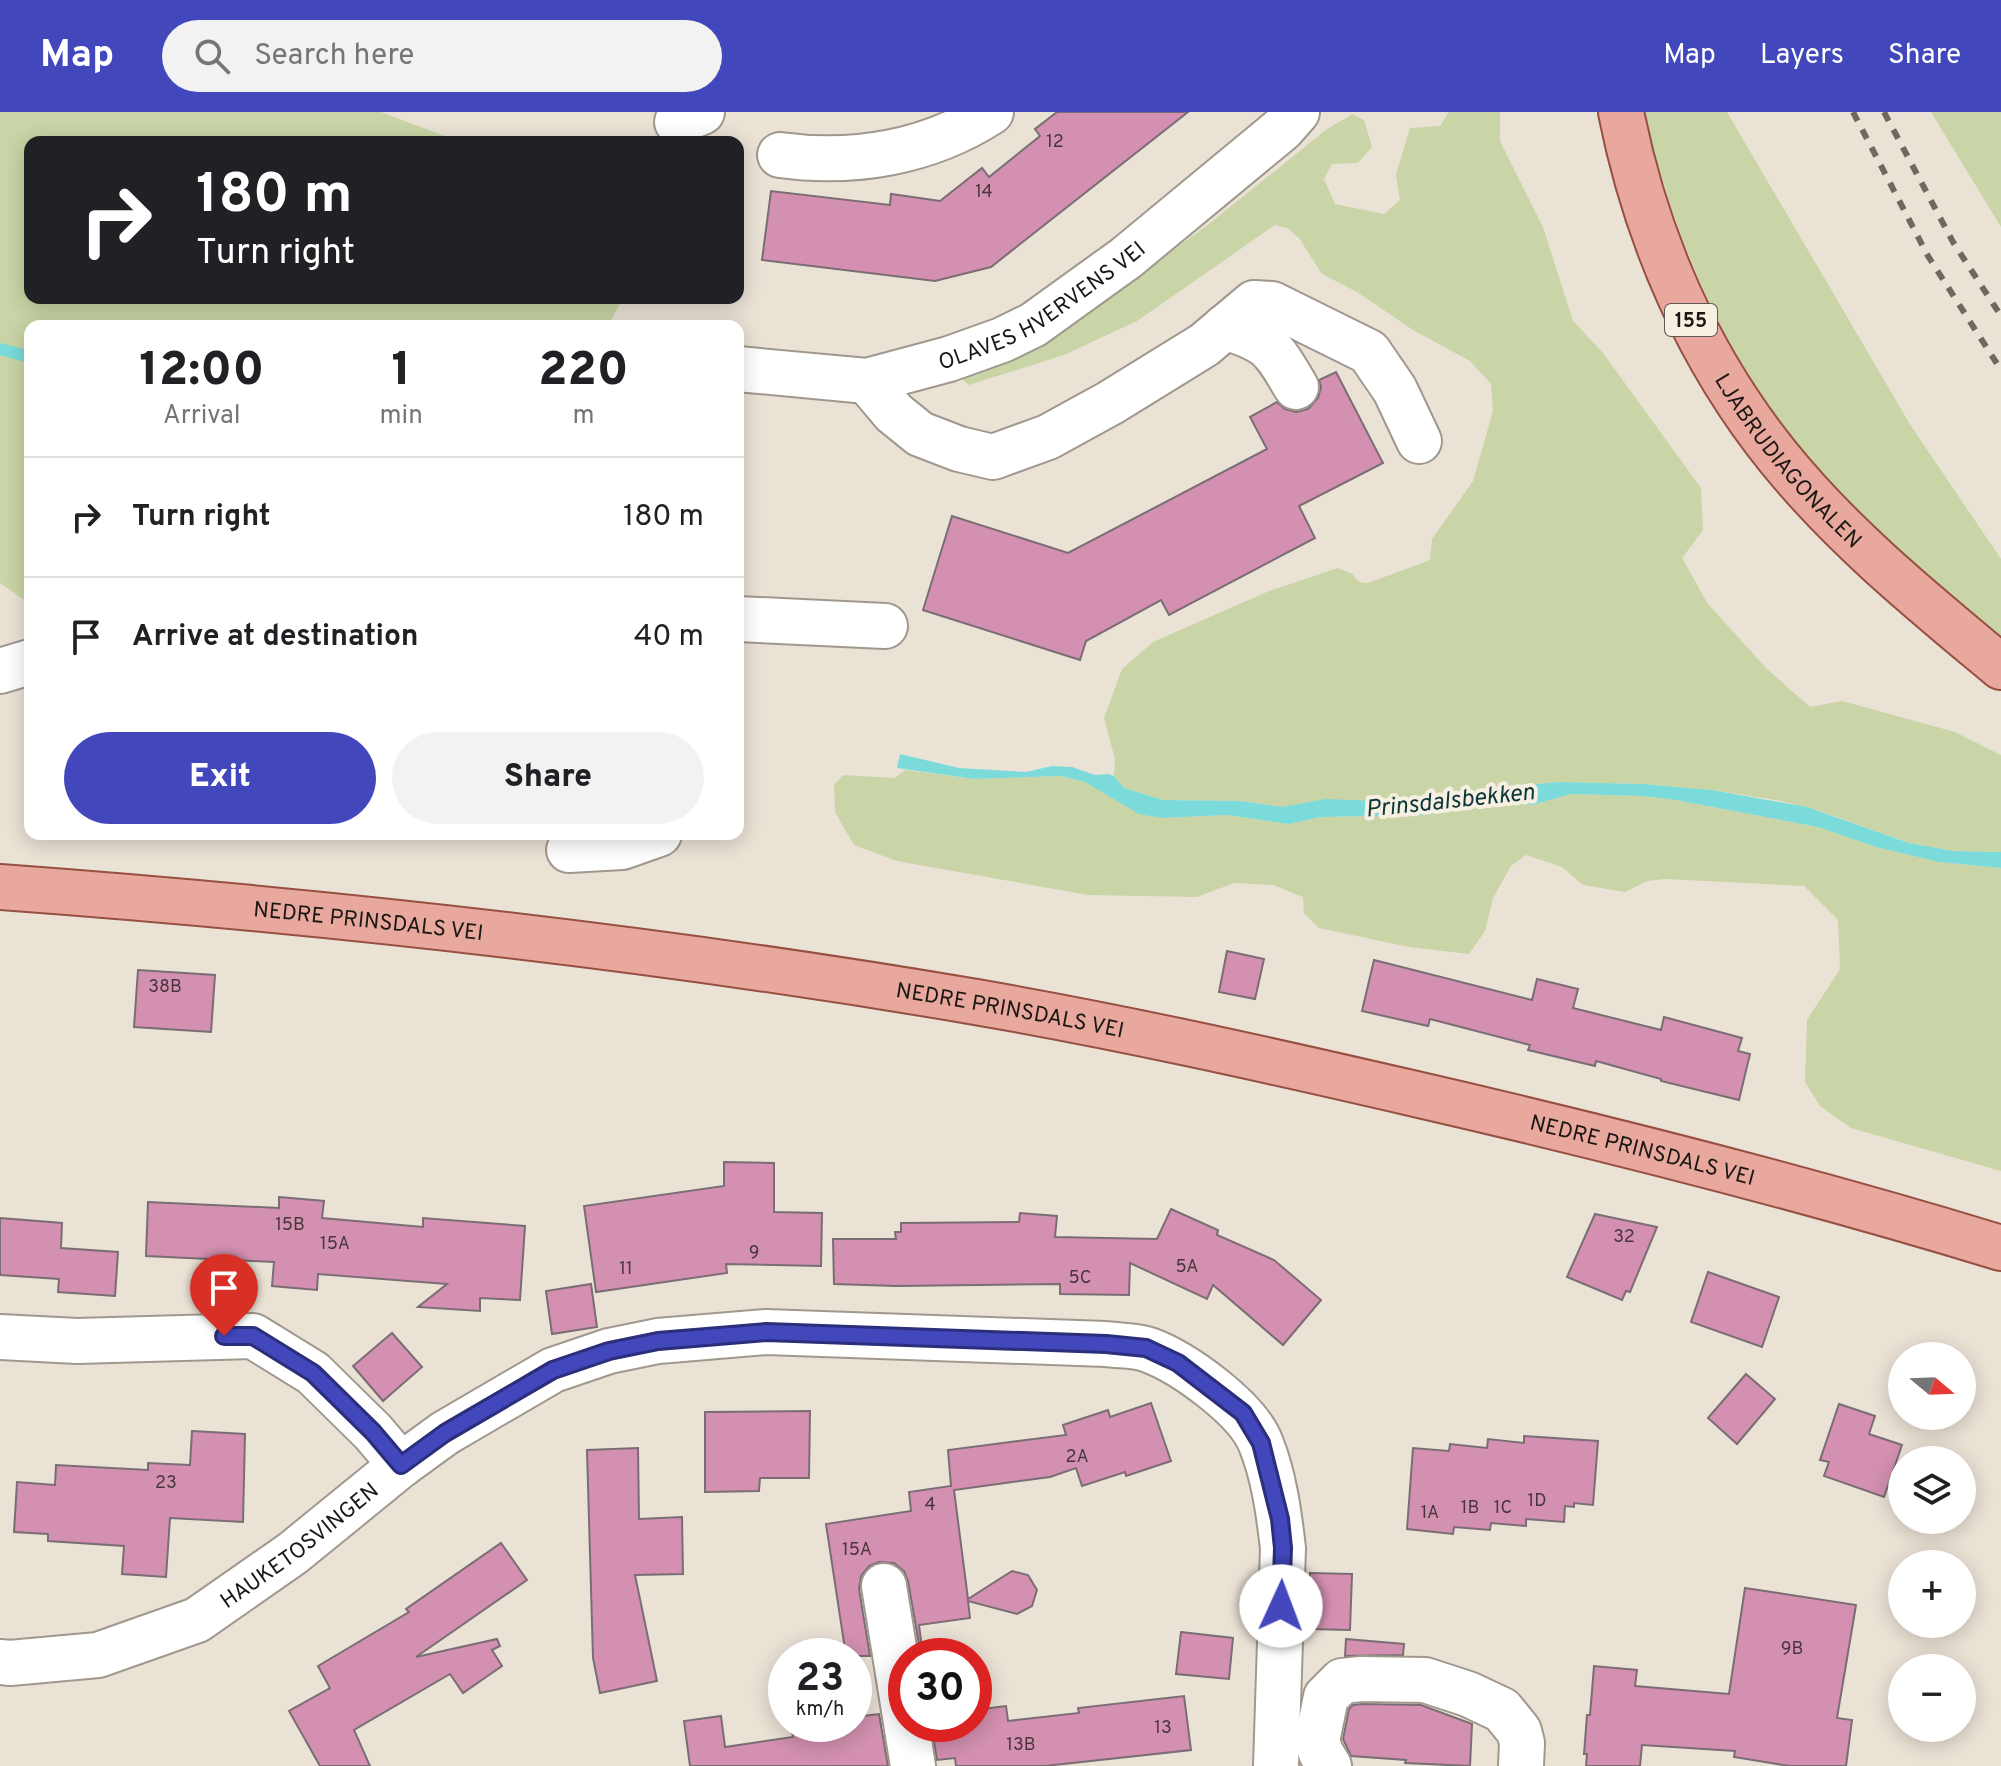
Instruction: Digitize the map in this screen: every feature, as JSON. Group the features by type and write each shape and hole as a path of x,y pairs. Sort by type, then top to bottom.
{"main road":[{"name":"LJABRUDIAGONALEN","path":"1621,112 1633,166 1655,236 1715,367 1779,458 1867,553 2001,667"},
{"name":"NEDRE PRINSDALS VEI","path":"0,887 448,928 857,983 1064,1018 1228,1051 1582,1133 1858,1206 2001,1248"}],"street":[{"path":"780,155 823,159 896,152 954,132 991,112"},
{"name":"OLAVES HVERVENS VEI","path":"744,370 867,381 949,359 1033,325 1126,258 1282,129 1297,112"},
{"path":"867,381 894,413 920,434 959,449 993,457 1048,437 1097,411 1204,345 1254,303 1272,304 1369,352 1395,390 1419,441"},
{"path":"1225,327 1259,338 1273,351 1296,387"},
{"path":"744,619 885,626"},
{"path":"0,671 24,664"},
{"path":"569,850 622,847 642,840"},
{"name":"HAUKETOSVINGEN","path":"0,1662 98,1655 197,1620 293,1553 445,1433 553,1370 609,1351 658,1341 766,1332 1106,1344 1146,1348 1178,1363 1243,1413 1261,1443 1280,1519 1283,1548 1276,1766"},
{"path":"0,1337 77,1341 253,1336 313,1373 373,1432 401,1465"},
{"path":"884,1586 913,1766"},
{"path":"1329,1766 1317,1741 1326,1697 1342,1681 1377,1679 1425,1680 1468,1694 1502,1710 1519,1731 1521,1766"}],"green space":[{"path":"0,112 381,112 445,136 24,136 24,304 620,304 611,320 24,320 24,600 0,583"},
{"path":"1449,112 1500,112 1500,141 1543,227 1573,321 1603,353 1701,488 1703,530 1682,558 1708,604 1767,669 1810,707 1842,701 1955,732 2001,755 2001,852 1954,851 1909,843 1823,812 1781,801 1712,790 1643,784 1560,782 1499,787 1441,798 1282,807 1241,801 1163,800 1123,788 1114,776 1115,759 1104,718 1122,669 1153,642 1269,591 1338,568 1352,574 1359,582 1368,583 1430,560 1432,539 1473,481 1493,411 1491,384 1470,361 1322,274 1299,238 1287,228 1275,225 1137,321 1064,355 969,385 963,380 966,374 1020,351 1075,322 1209,224 1327,129 1353,114 1364,120 1372,147 1358,163 1332,164 1324,179 1335,204 1384,214 1400,200 1396,174 1410,128 1440,126"},
{"path":"1644,112 1727,112 1911,426 2001,559 2001,641 1881,537 1807,458 1775,416 1721,326 1698,278 1679,229"},
{"path":"1931,112 2001,112 2001,227"},
{"path":"905,770 974,779 1061,776 1085,782 1162,818 1227,815 1289,824 1320,817 1425,815 1500,801 1532,805 1571,794 1641,796 1818,827 1876,847 1939,862 2001,868 2001,1171 1851,1128 1820,1106 1805,1082 1807,1020 1840,969 1838,920 1804,886 1665,879 1647,881 1625,892 1583,885 1562,867 1526,855 1511,866 1493,898 1485,931 1469,954 1409,947 1319,928 1304,913 1303,897 1273,885 1234,883 1197,897 1088,895 897,861 854,845 835,812 834,785 843,775 895,778"}],"water":[{"path":"900,754 959,768 1026,772 1052,766 1072,767 1095,775 1109,774 1124,788 1163,800 1241,801 1282,807 1326,799 1400,802 1499,787 1560,782 1712,790 1807,807 1909,843 1954,851 2001,852 2001,868 1939,862 1876,847 1818,827 1641,796 1571,794 1532,805 1500,801 1425,815 1320,817 1289,824 1227,815 1162,818 1139,814 1085,782 1061,776 974,779 897,768"}],"building":[{"path":"1057,112 1188,112 991,267 935,281 762,260 771,191 890,205 891,194 940,201 982,168 989,177 1040,136 1035,129"},
{"path":"1336,372 1383,463 1299,506 1315,538 1169,615 1161,600 1086,641 1080,660 923,610 952,516 1068,553 1267,449 1250,417 1277,402 1285,409 1296,412 1308,409 1318,398 1319,380"},
{"path":"1227,951 1264,959 1255,999 1219,992"},
{"path":"1374,960 1532,1000 1537,979 1578,989 1573,1008 1661,1030 1664,1017 1742,1038 1738,1051 1750,1054 1739,1100 1596,1061 1595,1066 1528,1050 1530,1045 1430,1019 1428,1026 1362,1011"},
{"path":"138,970 215,975 211,1032 134,1027"},
{"path":"724,1162 774,1163 774,1212 822,1213 821,1266 726,1264 727,1273 596,1292 584,1206 724,1186"},
{"path":"279,1197 324,1201 322,1218 423,1227 423,1218 525,1226 520,1300 480,1298 480,1311 418,1307 447,1284 318,1274 317,1290 272,1286 274,1262 146,1256 148,1202 279,1208"},
{"path":"1171,1209 1218,1230 1217,1235 1274,1260 1321,1300 1283,1345 1213,1285 1207,1299 1130,1263 1129,1295 1060,1294 1060,1284 834,1284 833,1239 896,1239 895,1232 901,1232 901,1223 1019,1222 1020,1213 1057,1216 1055,1237 1157,1239"},
{"path":"1595,1214 1657,1227 1630,1292 1626,1291 1622,1300 1567,1277"},
{"path":"0,1218 62,1223 61,1248 118,1252 115,1296 58,1292 59,1279 0,1275"},
{"path":"1708,1272 1779,1297 1762,1347 1691,1322"},
{"path":"591,1284 597,1327 552,1334 546,1291"},
{"path":"392,1333 422,1367 383,1401 353,1366"},
{"path":"1746,1374 1775,1399 1737,1444 1708,1418"},
{"path":"1151,1403 1171,1461 1082,1486 1076,1468 1050,1477 954,1490 968,1599 1012,1571 1028,1575 1037,1590 1032,1606 1017,1614 968,1601 970,1618 919,1625 921,1638 918,1638 904,1571 894,1563 879,1562 869,1566 861,1576 859,1589 867,1638 843,1638 826,1524 911,1511 909,1492 951,1486 948,1450 1066,1435 1063,1425 1108,1410 1110,1417"},
{"path":"1839,1404 1875,1416 1869,1434 1902,1445 1888,1446 1888,1485 1884,1497 1824,1476 1829,1462 1820,1460"},
{"path":"810,1411 809,1478 760,1478 759,1491 705,1492 705,1412"},
{"path":"192,1431 245,1434 243,1522 170,1518 166,1577 122,1574 124,1546 48,1541 48,1534 14,1532 17,1482 55,1485 56,1465 148,1470 148,1463 190,1465"},
{"path":"1524,1436 1598,1441 1593,1505 1574,1503 1574,1507 1565,1506 1564,1522 1526,1519 1526,1526 1491,1523 1490,1530 1454,1527 1453,1534 1407,1529 1413,1448 1449,1451 1450,1444 1487,1448 1488,1439 1524,1443"},
{"path":"638,1448 639,1519 682,1517 683,1574 635,1575 657,1681 600,1693 593,1658 587,1450"},
{"path":"501,1543 527,1580 416,1657 497,1639 500,1646 492,1650 502,1666 463,1693 450,1674 354,1730 370,1766 320,1766 289,1711 330,1688 318,1666 409,1612 406,1609"},
{"path":"1310,1573 1352,1574 1350,1630 1308,1629"},
{"path":"1745,1588 1856,1605 1837,1718 1852,1720 1846,1766 1789,1766 1734,1757 1735,1751 1642,1745 1640,1766 1586,1766 1587,1715 1590,1715 1594,1666 1637,1670 1635,1686 1729,1694"},
{"path":"1181,1632 1233,1638 1229,1679 1176,1674"},
{"path":"1346,1639 1404,1644 1403,1655 1345,1656"},
{"path":"1184,1696 1191,1750 1045,1766 956,1766 955,1758 937,1760 934,1742 992,1742 992,1708 1006,1706 1008,1721 1079,1713 1078,1708"},
{"path":"1362,1704 1421,1705 1472,1724 1470,1766 1405,1763 1406,1760 1351,1756 1343,1739 1349,1709"},
{"path":"879,1714 888,1766 690,1766 684,1721 721,1716 725,1747 768,1741 872,1742 872,1715"}],"waterway":[{"name":"Prinsdalsbekken","path":"0,349 24,355"}],"railway":[{"path":"1853,112 1928,256 2001,370"},
{"path":"1884,112 1953,242 2001,316"}],"route":[{"path":"224,1336 253,1336 313,1373 373,1432 401,1465 445,1433 553,1370 609,1351 658,1341 766,1332 1146,1348 1178,1363 1243,1413 1261,1443 1280,1519 1283,1548 1281,1606"}]}
